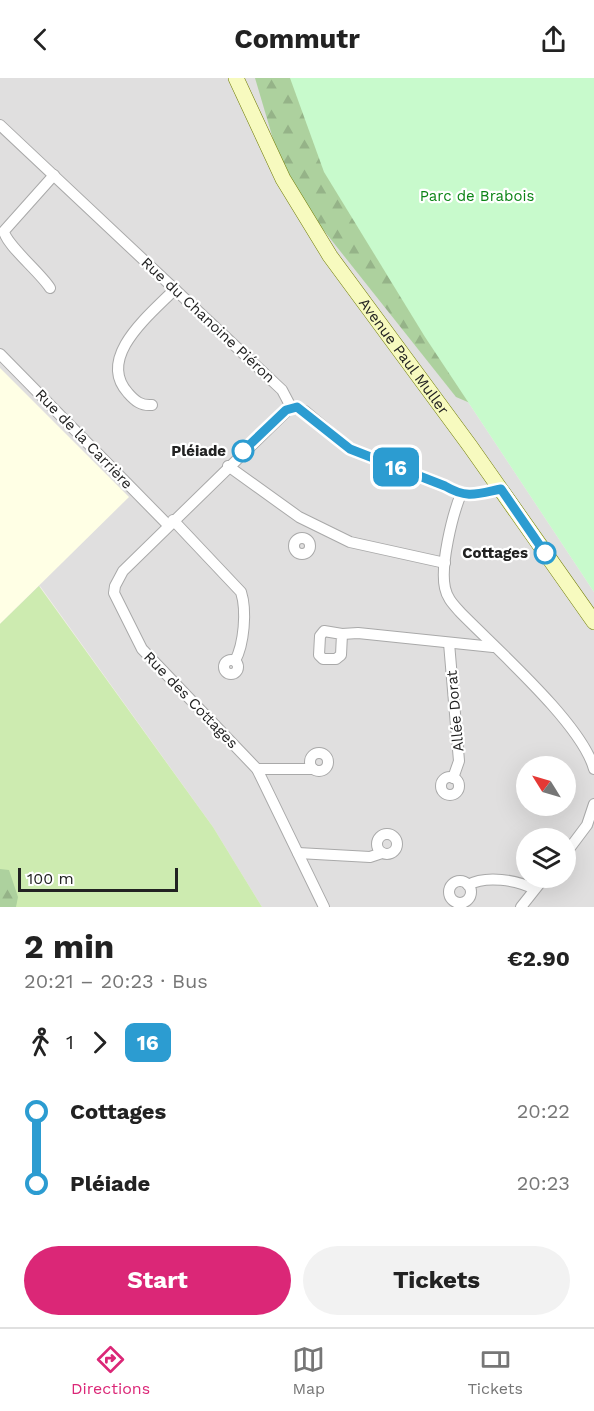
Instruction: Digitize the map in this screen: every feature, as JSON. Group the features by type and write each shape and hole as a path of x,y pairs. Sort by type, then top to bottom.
{"main road":[{"name":"Avenue Paul Muller","path":"236,78 283,179 325,247 501,489 594,622"}],"street":[{"name":"Rue du Chanoine Piéron","path":"0,125 282,390 291,407 305,411 350,449 460,494 501,489"},
{"path":"50,288 42,274 7,241 4,235 6,228 54,176"},
{"path":"152,405 139,404 128,394 119,379 118,362 125,344 176,290"},
{"name":"Rue de la Carrière","path":"0,354 242,592 241,651 235,661"},
{"name":"Rue des Cottages","path":"291,407 171,522 123,571 115,586 116,600 142,649 257,770 324,907"},
{"path":"228,466 307,522 360,546 445,563"},
{"path":"460,494 445,563 444,581 447,596 493,647 567,722 585,746 594,769"},
{"path":"303,538 307,522"},
{"path":"342,634 358,633 493,647"},
{"name":"Allée Dorat","path":"449,643 459,761 453,778"},
{"path":"257,770 313,769"},
{"path":"576,840 587,825 594,804"},
{"path":"298,853 370,856 382,853"},
{"path":"468,885 476,880 520,882 534,889 521,907"}],"shaded area":[{"path":"0,78 290,78 425,337 594,592 594,907 262,907 213,827 40,586 0,624"},
{"path":"0,368 129,497 0,624"}],"green space":[{"path":"255,78 388,78 484,409 456,397 302,203 276,149"},
{"name":"Parc de Brabois","path":"290,78 594,78 594,592 425,337 324,172"},
{"path":"39,586 213,827 262,907 0,907 0,624"},
{"path":"0,869 9,870 18,897 16,907 0,907"}],"bus line":[{"name":"16","path":"243,451 286,410 297,407 305,411 335,439 350,449 445,486 454,493 471,495 501,489 545,553"}],"place":[{"name":"Pléiade","path":"243,451"},
{"name":"Cottages","path":"545,553"}]}
